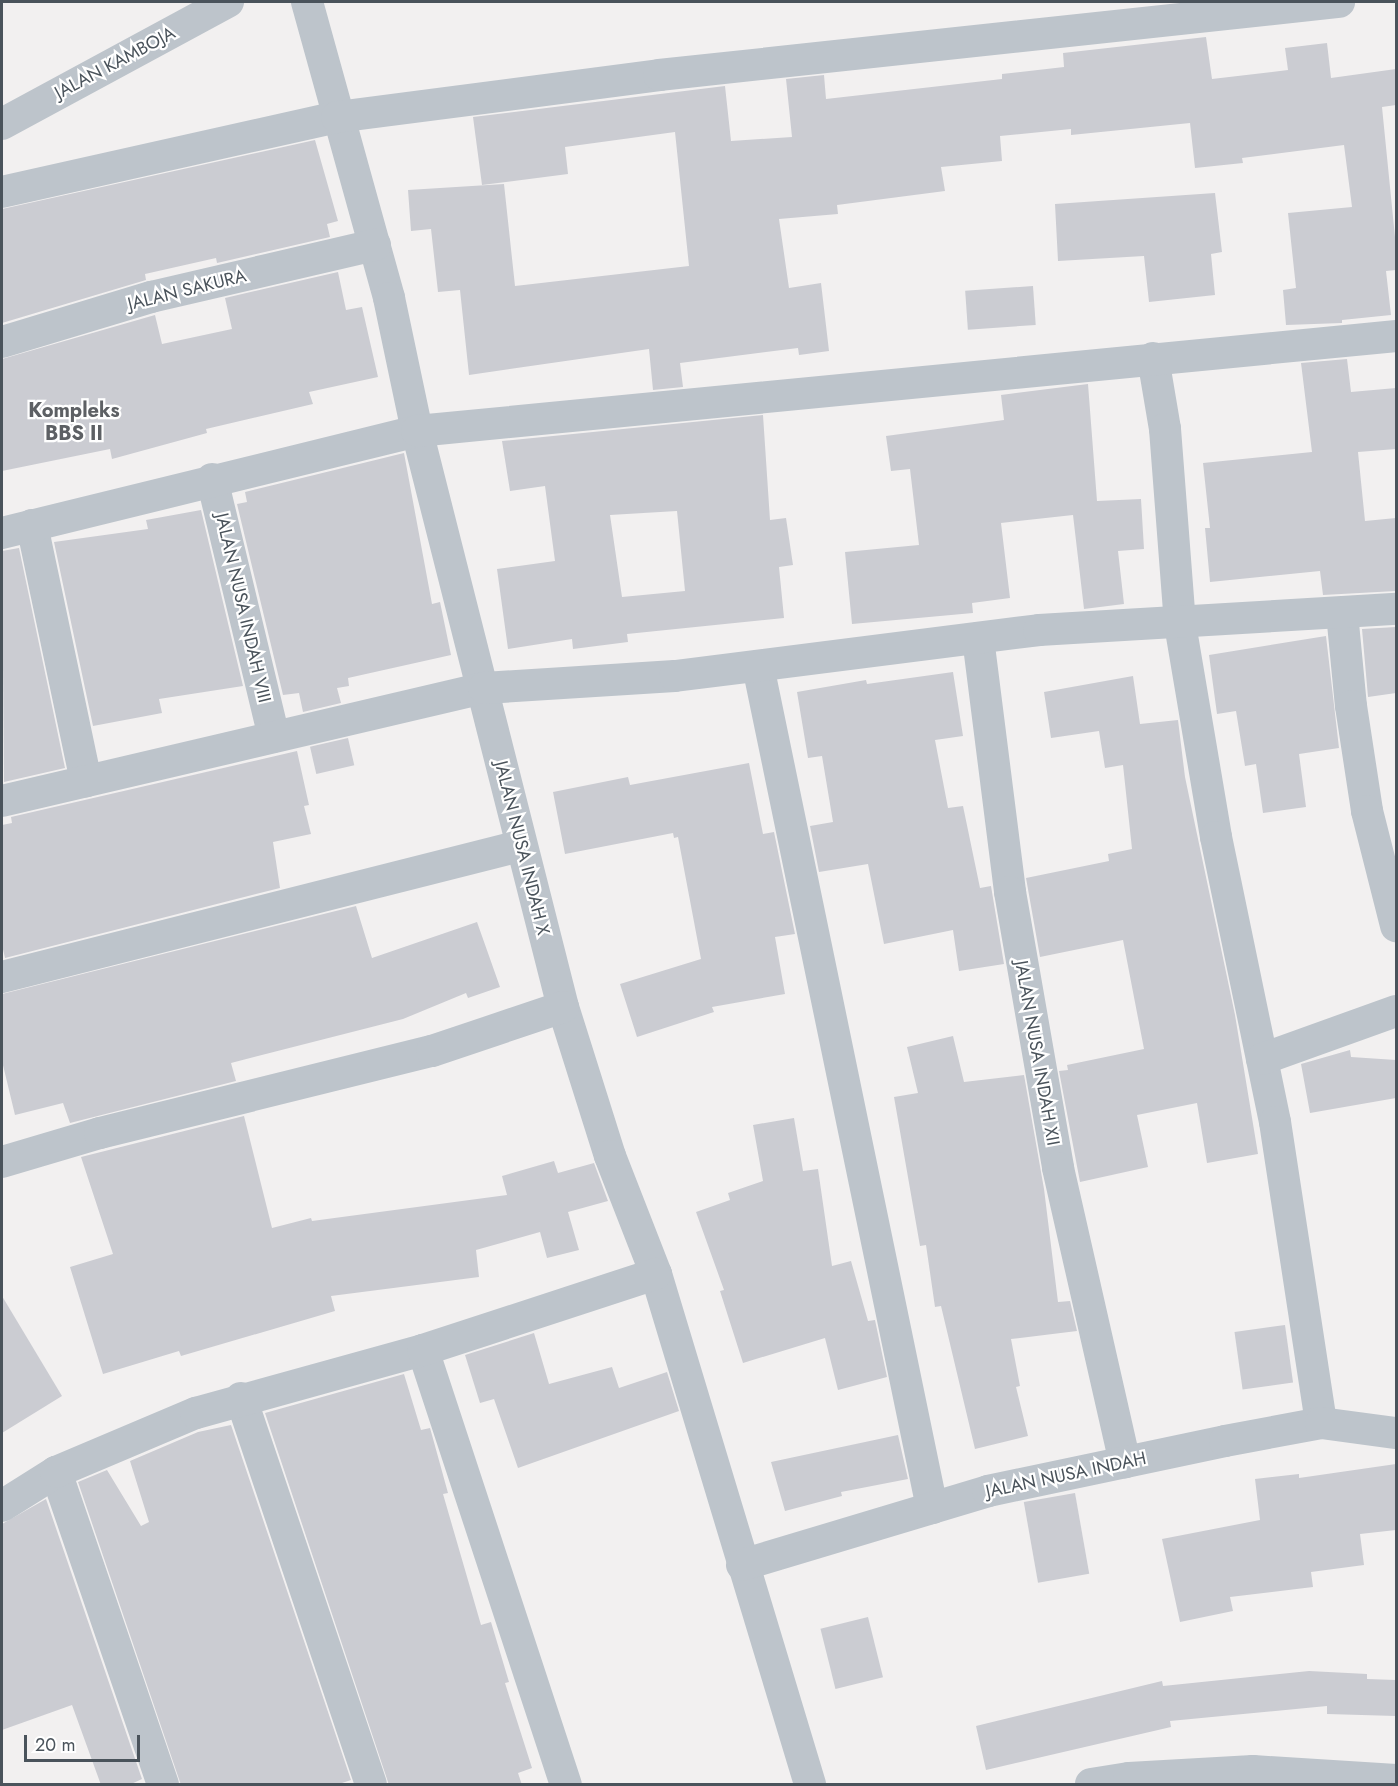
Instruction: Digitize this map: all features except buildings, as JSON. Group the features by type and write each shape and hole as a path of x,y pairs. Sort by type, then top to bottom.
{"street":[{"name":"JALAN KAMBOJA","path":"2,124 228,2"},
{"name":"JALAN NUSA INDAH X","path":"307,2 337,117 375,245 417,432 484,688 520,846 563,1006 610,1156 656,1274 810,1785"},
{"path":"2,192 337,117 660,75 1297,3 1339,2"},
{"name":"JALAN SAKURA","path":"2,342 151,297 375,245"},
{"path":"2,533 212,479 417,432 1153,358 1396,336"},
{"path":"1153,358 1166,429 1180,624 1216,837 1275,1122 1321,1423"},
{"name":"JALAN NUSA INDAH VIII","path":"212,479 274,737"},
{"path":"32,525 86,781"},
{"path":"2,801 484,688 675,676 1039,630 1180,624 1396,609"},
{"path":"1342,613 1351,706 1367,811 1396,926"},
{"name":"JALAN NUSA INDAH XII","path":"978,638 1010,892 1056,1157 1125,1462"},
{"path":"758,666 932,1508"},
{"path":"2,977 520,846"},
{"path":"2,1162 100,1133 432,1051 563,1006"},
{"path":"1262,1059 1396,1011"},
{"path":"2,1506 56,1472 241,1398 423,1350 656,1274"},
{"path":"423,1350 566,1785"},
{"path":"241,1398 371,1785"},
{"name":"JALAN NUSA INDAH","path":"742,1565 988,1491 1125,1462 1321,1423 1396,1433"},
{"path":"56,1472 163,1785"},
{"path":"1090,1785 1129,1778 1253,1771 1396,1780"}],"district":[{"name":"Kompleks BBS II","path":"74,422"}]}
